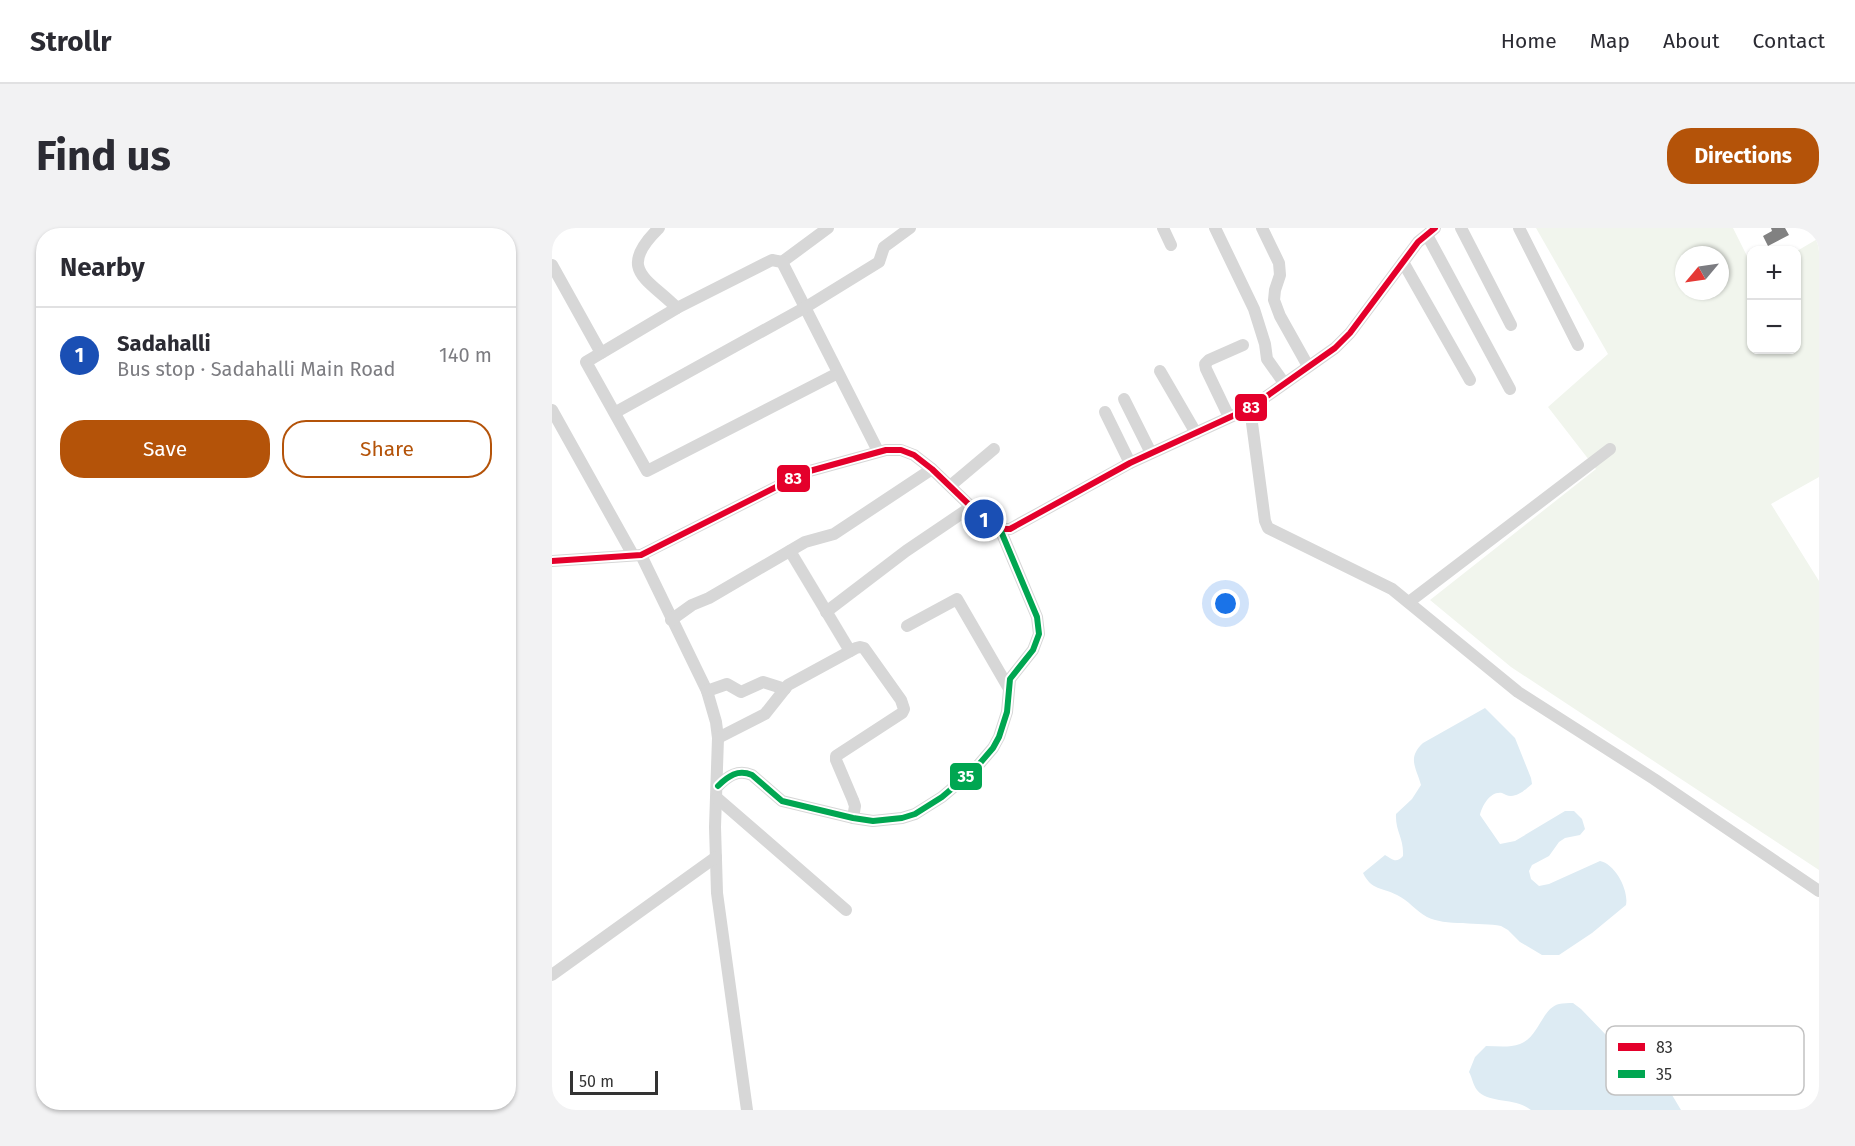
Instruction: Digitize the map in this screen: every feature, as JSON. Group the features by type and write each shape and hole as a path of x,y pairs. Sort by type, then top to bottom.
{"street":[{"path":"659,228 644,242 639,254 639,264 646,281 677,308"},
{"path":"828,228 782,262 772,260 677,308 586,362 647,471 838,373"},
{"path":"616,412 806,307 879,262 884,247 910,228"},
{"path":"1163,228 1171,245"},
{"path":"1215,228 1254,309 1265,344 1267,359 1284,384"},
{"path":"1262,228 1279,263 1280,274 1274,300 1280,316 1308,366"},
{"path":"1461,228 1510,325"},
{"path":"1519,228 1578,345"},
{"path":"552,561 637,555 806,472 878,451 908,452 932,469 984,519 1000,529 1010,529 1130,463 1250,408 1284,384 1343,342 1418,242 1431,231 1510,389"},
{"path":"782,262 878,451"},
{"path":"1403,262 1470,380"},
{"path":"552,265 601,353"},
{"path":"1229,417 1205,364 1243,345"},
{"path":"1160,371 1196,433"},
{"path":"1124,399 1151,453"},
{"path":"1250,408 1265,521 1268,528 1392,589 1518,692 1654,779 1819,891"},
{"path":"552,410 637,555 707,691 718,738 717,893 747,1110"},
{"path":"1105,412 1130,463"},
{"path":"951,486 994,448"},
{"path":"1409,602 1610,449"},
{"path":"671,620 805,542 834,534 932,469"},
{"path":"826,612 906,551 971,507"},
{"path":"718,792 726,778 746,772 782,801 853,818 873,821 894,820 910,816 942,797 975,769 996,743 1007,712 1008,687 1012,675 1033,650 1039,634 1037,617 1000,529"},
{"path":"790,550 850,651"},
{"path":"908,626 957,599 1008,687"},
{"path":"718,738 765,714 784,689 850,651 858,647 864,648 901,700 904,710 836,756 855,806 853,818"},
{"path":"707,691 727,684 741,692 763,682 784,689"},
{"path":"718,792 846,910"},
{"path":"552,975 716,857"}],"shaded area":[{"path":"1536,228 1733,228 1747,256 1747,354 1801,354 1801,249 1819,238 1819,477 1771,504 1819,581 1819,870 1511,667 1430,600 1596,469 1548,407 1608,354"},
{"path":"1485,708 1515,738 1532,784 1514,796 1494,794 1485,804 1480,815 1500,844 1515,841 1565,811 1574,811 1582,819 1585,829 1580,835 1565,838 1559,842 1549,856 1532,865 1529,871 1531,879 1539,886 1549,884 1600,861 1616,872 1623,885 1626,905 1592,933 1559,955 1542,955 1520,942 1501,926 1434,920 1419,912 1401,897 1374,886 1363,873 1385,855 1396,860 1403,856 1396,814 1412,799 1421,785 1414,763 1418,748"},
{"path":"1573,1003 1606,1035 1606,1095 1672,1095 1681,1110 1531,1110 1517,1103 1488,1097 1477,1090 1469,1072 1475,1057 1486,1046 1520,1044 1532,1035 1548,1011 1561,1004"}],"building":[{"path":"1771,228 1785,228 1789,235 1768,246 1763,236 1772,231"}],"transit line":[{"name":"83","path":"552,561 641,555 806,472 886,450 901,450 914,455 932,469 984,519 1000,529 1010,529 1130,463 1250,408 1335,348 1350,333 1418,242 1435,228"},
{"name":"35","path":"718,786 734,774 747,773 782,801 873,821 902,818 915,814 942,797 975,769 999,737 1007,712 1010,679 1033,650 1039,634 1037,617 1000,529"}],"place":[{"name":"Sadahalli","path":"984,519"}]}
